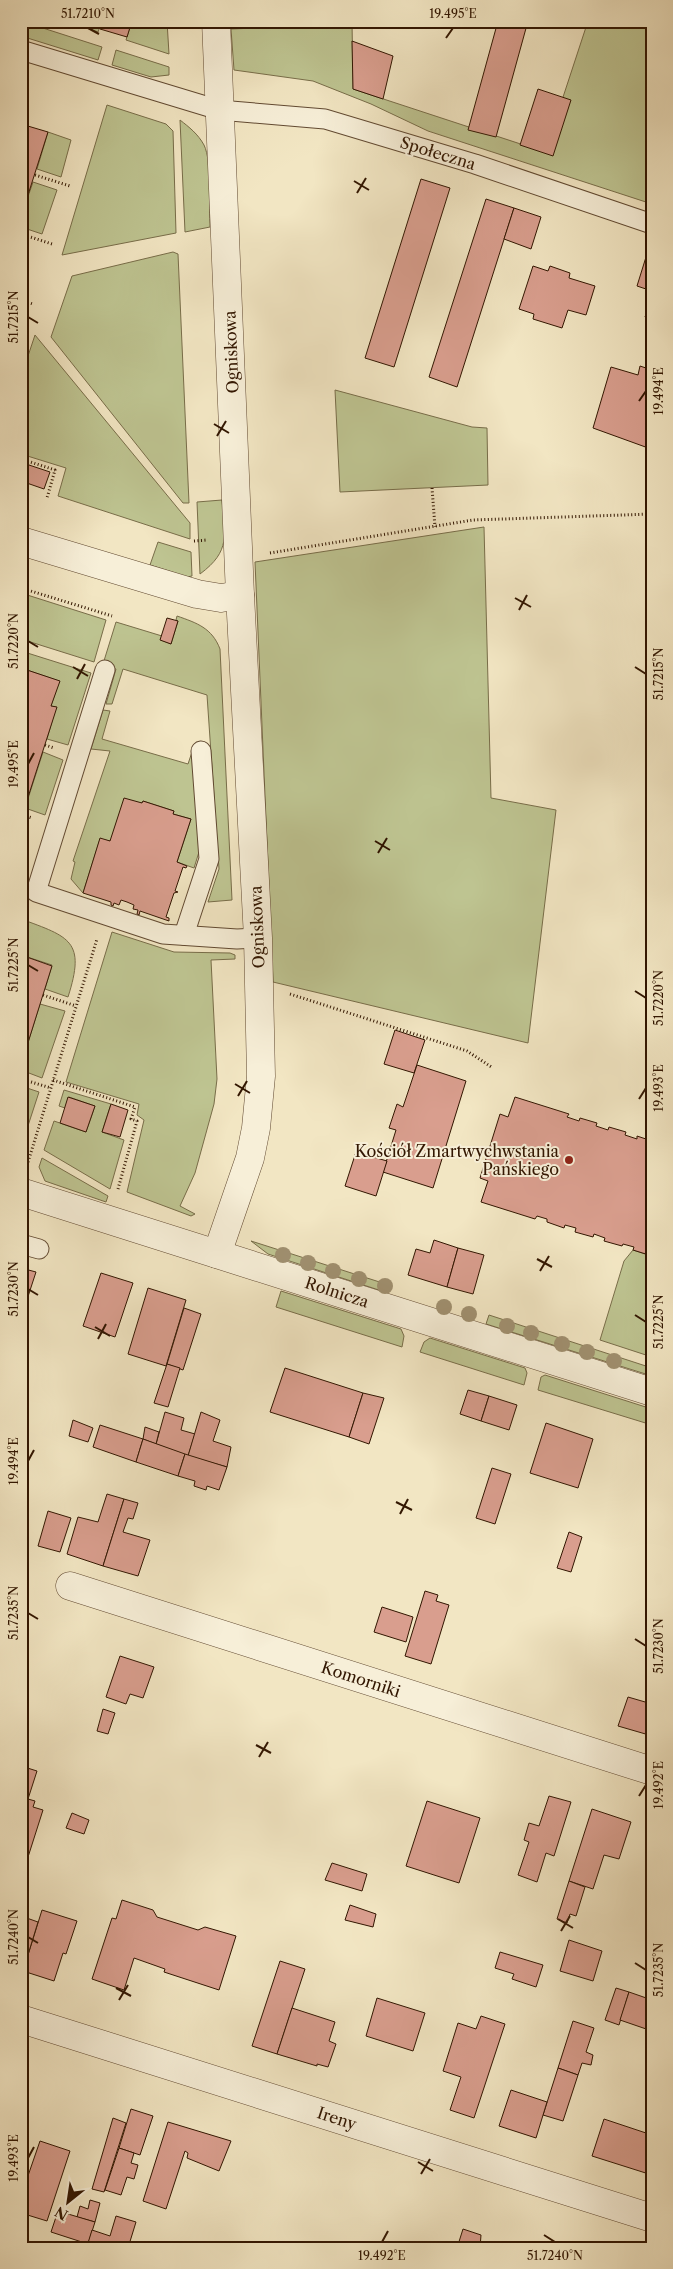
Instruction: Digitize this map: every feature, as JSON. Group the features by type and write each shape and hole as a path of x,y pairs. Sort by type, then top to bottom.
{"street":[{"name":"Ogniskowa","path":"216,21 240,558 240,595 258,938 261,1076 256,1128 247,1167 217,1254"},
{"path":"21,540 197,594 221,598 240,595"},
{"name":"Rolnicza","path":"21,1192 652,1392"},
{"name":"Komorniki","path":"70,1586 652,1771"},
{"name":"Ireny","path":"21,2019 652,2218"}],"lane":[{"path":"21,50 219,110"},
{"name":"Społeczna","path":"219,110 325,119 475,164 652,224"},
{"path":"105,670 36,892 163,934 237,939 258,938"},
{"path":"184,935 209,859 201,751"},
{"path":"21,1244 39,1249"}],"path":[{"path":"35,175 70,186"},
{"path":"21,234 52,244"},
{"path":"21,300 33,304"},
{"path":"21,459 55,470 47,498"},
{"path":"432,488 435,526"},
{"path":"240,558 473,520 652,514"},
{"path":"21,588 112,616"},
{"path":"27,1164 98,938 89,935"},
{"path":"259,984 467,1051 493,1068"},
{"path":"43,995 76,1006"},
{"path":"21,1079 51,1088"},
{"path":"54,1080 135,1107 131,1119 137,1121 116,1195"}],"green space":[{"path":"21,21 102,47 98,60 21,36"},
{"path":"68,21 102,21 98,32"},
{"path":"132,21 167,21 169,54 126,40"},
{"path":"256,21 352,21 353,89 545,152 588,21 652,21 652,204 428,131 371,104 313,81 234,70 231,29 256,28"},
{"path":"116,50 169,67 169,75 151,77 112,65"},
{"path":"107,105 166,124 173,131 176,233 62,255"},
{"path":"180,120 196,134 204,145 207,152 209,173 210,227 185,232"},
{"path":"48,132 71,140 61,177 37,169"},
{"path":"33,182 57,190 42,234 21,227 21,217"},
{"path":"173,252 178,254 189,503 183,503 51,337 72,276"},
{"path":"35,335 190,523 190,539 58,496 66,468 21,454 21,377"},
{"path":"335,390 472,427 487,428 488,485 340,492"},
{"path":"222,500 224,542 217,558 200,574 197,502"},
{"path":"484,527 491,798 556,810 528,1043 273,982 255,562"},
{"path":"158,542 191,552 192,576 187,577 150,565"},
{"path":"21,593 106,620 94,662 21,639"},
{"path":"177,616 203,627 213,636 220,649 232,900 208,902 219,869 207,695 123,669 112,704 106,704 116,669 103,664 116,622 162,636 161,640 171,644 178,621 176,620"},
{"path":"21,651 91,673 68,745 47,739 56,707 51,706 59,681 21,668"},
{"path":"103,710 110,711 102,739 188,764 192,752 199,852 194,868 177,862 191,819 173,814 174,811 143,801 110,841 100,839 83,893 71,879 75,862 73,861 110,751 91,749"},
{"path":"43,752 63,760 45,815 25,808"},
{"path":"21,919 52,931 70,944 74,952 75,964 68,997 45,989 52,965 24,956 21,962"},
{"path":"112,932 174,952 230,953 235,955 235,959 211,960 217,1079 214,1104 195,1173 180,1206 195,1214 191,1216 127,1192 144,1120 137,1115 139,1104 66,1082"},
{"path":"40,1004 65,1011 42,1078 21,1070"},
{"path":"21,1086 39,1092 24,1138 21,1137"},
{"path":"64,1090 111,1104 102,1132 124,1140 110,1189 44,1150 54,1121 86,1132 95,1106 69,1097 65,1108 59,1106"},
{"path":"42,1158 108,1196 106,1202 45,1181 39,1167"},
{"path":"251,1241 389,1285 388,1293 268,1254"},
{"path":"633,1250 652,1256 652,1357 600,1340 624,1261"},
{"path":"281,1291 401,1329 404,1336 402,1347 276,1307"},
{"path":"489,1315 652,1368 652,1376 486,1324"},
{"path":"430,1338 525,1368 527,1373 524,1385 420,1352 424,1342"},
{"path":"545,1375 652,1409 652,1425 538,1390 541,1377"}],"building":[{"path":"102,21 132,21 127,37 100,29"},
{"path":"498,21 528,21 496,137 468,130"},
{"path":"352,41 393,56 383,99 353,89"},
{"path":"538,89 571,100 553,156 520,145"},
{"path":"21,124 48,132 21,217"},
{"path":"421,179 450,188 394,367 365,358"},
{"path":"486,199 514,208 457,387 429,377"},
{"path":"514,208 541,217 531,249 504,239"},
{"path":"646,257 652,258 652,291 637,286"},
{"path":"533,266 548,271 550,266 570,273 569,278 595,286 586,315 568,310 562,328 533,319 534,314 519,309"},
{"path":"652,296 652,320 645,317"},
{"path":"640,366 652,370 651,449 593,428 611,367 638,375"},
{"path":"23,463 50,472 44,489 21,481"},
{"path":"167,618 178,621 171,644 160,640"},
{"path":"21,668 60,681 51,706 57,707 21,819"},
{"path":"124,798 142,803 143,801 174,811 173,814 191,819 177,862 187,866 186,868 183,867 175,891 178,892 174,893 166,917 169,918 169,921 140,911 139,915 137,914 138,910 133,909 134,905 121,900 119,905 114,903 113,906 111,902 83,893 100,838 110,841"},
{"path":"24,956 52,966 21,1065 21,962"},
{"path":"395,1030 425,1040 414,1073 384,1064"},
{"path":"417,1065 466,1081 433,1188 383,1172 396,1130 389,1128 397,1104 403,1107"},
{"path":"68,1097 95,1106 86,1132 60,1123"},
{"name":"Kościół Zmartwychwstania Pańskiego","path":"515,1097 569,1114 567,1117 579,1121 580,1118 597,1123 596,1126 608,1130 609,1127 626,1132 625,1135 637,1139 637,1136 652,1141 652,1256 633,1250 634,1247 604,1241 605,1238 594,1234 593,1237 575,1232 576,1228 565,1225 564,1228 547,1222 547,1219 537,1216 535,1219 481,1202 488,1181 480,1178 500,1114 508,1117"},
{"path":"111,1104 128,1110 120,1137 102,1132"},
{"path":"356,1152 387,1161 376,1196 345,1186"},
{"path":"434,1240 458,1248 447,1287 408,1275 416,1249 430,1253"},
{"path":"458,1248 484,1255 473,1294 447,1287"},
{"path":"21,1268 36,1272 21,1318"},
{"path":"101,1273 133,1283 115,1337 83,1326"},
{"path":"148,1288 186,1300 166,1366 128,1354"},
{"path":"184,1308 201,1314 183,1370 167,1364"},
{"path":"167,1364 180,1368 168,1407 154,1403"},
{"path":"285,1368 363,1393 349,1437 270,1412"},
{"path":"468,1390 489,1396 481,1421 460,1414"},
{"path":"363,1393 384,1398 369,1444 349,1437"},
{"path":"489,1396 517,1405 509,1430 481,1421"},
{"path":"165,1412 184,1418 181,1430 195,1434 188,1456 156,1444"},
{"path":"201,1412 220,1420 213,1441 231,1447 227,1467 188,1456"},
{"path":"73,1420 93,1428 88,1442 69,1436"},
{"path":"546,1423 593,1439 578,1488 530,1473"},
{"path":"100,1425 143,1439 136,1462 93,1447"},
{"path":"145,1427 159,1432 156,1444 143,1439"},
{"path":"143,1439 185,1454 178,1476 136,1462"},
{"path":"185,1454 227,1467 219,1490 207,1486 206,1490 194,1486 195,1481 178,1476"},
{"path":"492,1468 511,1474 495,1524 476,1518"},
{"path":"107,1494 124,1499 103,1566 67,1554 78,1517 98,1522"},
{"path":"124,1499 138,1503 133,1519 128,1518 123,1532 150,1540 138,1576 103,1566"},
{"path":"48,1511 71,1518 60,1552 38,1546"},
{"path":"569,1532 582,1537 571,1572 557,1568"},
{"path":"425,1591 438,1595 436,1601 449,1605 431,1664 405,1656"},
{"path":"382,1607 413,1617 406,1642 374,1632"},
{"path":"120,1656 154,1667 143,1698 130,1694 126,1704 106,1697"},
{"path":"628,1697 652,1704 652,1726 649,1735 618,1726"},
{"path":"103,1709 115,1713 108,1734 97,1731"},
{"path":"21,1766 37,1771 28,1799 21,1797"},
{"path":"549,1796 571,1802 554,1856 546,1853 537,1882 518,1875 529,1842 524,1840 529,1823 539,1826"},
{"path":"28,1799 35,1801 33,1807 43,1810 21,1879 21,1820"},
{"path":"427,1801 480,1818 459,1883 406,1866"},
{"path":"592,1809 631,1822 619,1859 604,1855 593,1889 569,1881"},
{"path":"72,1813 89,1820 84,1834 66,1828"},
{"path":"332,1863 367,1874 362,1891 325,1880"},
{"path":"569,1881 585,1887 576,1916 570,1914 567,1923 557,1919"},
{"path":"122,1900 153,1910 157,1917 198,1930 205,1927 236,1936 219,1990 164,1972 165,1969 134,1958 124,1990 92,1979 112,1918 116,1919"},
{"path":"350,1905 376,1914 373,1927 345,1920"},
{"path":"42,1910 77,1921 66,1954 63,1953 54,1981 23,1971"},
{"path":"21,1916 38,1922 23,1971 21,1970"},
{"path":"569,1940 602,1951 593,1981 560,1971"},
{"path":"500,1952 543,1965 536,1987 512,1979 514,1974 495,1968"},
{"path":"280,1961 305,1969 277,2054 252,2046"},
{"path":"616,1988 629,1992 619,2025 605,2020"},
{"path":"629,1992 652,2000 652,2031 620,2020"},
{"path":"377,1998 425,2013 413,2051 366,2036"},
{"path":"292,2008 335,2022 329,2041 336,2044 328,2067 317,2064 317,2066 277,2054"},
{"path":"481,2016 505,2024 474,2118 450,2110 461,2077 443,2071 458,2023 476,2029"},
{"path":"573,2021 594,2028 586,2052 593,2055 591,2065 582,2063 578,2075 558,2068"},
{"path":"558,2068 578,2075 563,2121 543,2115"},
{"path":"511,2090 547,2102 536,2138 499,2126"},
{"path":"131,2109 153,2116 140,2155 119,2148"},
{"path":"113,2118 126,2123 104,2192 92,2189"},
{"path":"604,2119 652,2135 652,2175 592,2156"},
{"path":"168,2122 231,2141 219,2171 187,2158 188,2153 185,2151 166,2209 143,2201"},
{"path":"40,2141 70,2151 47,2221 21,2213 21,2196"},
{"path":"119,2148 134,2153 131,2163 138,2165 134,2179 127,2177 121,2195 105,2190"},
{"path":"90,2200 100,2203 95,2222 77,2217 80,2206 88,2209"},
{"path":"58,2211 95,2222 88,2244 51,2232"},
{"path":"116,2216 136,2222 128,2248 107,2248 88,2243 92,2230 110,2236"},
{"path":"463,2229 481,2235 480,2248 457,2248"}],"place":[{"name":"Kościół Zmartwychwstania Pańskiego","path":"569,1160"}]}
